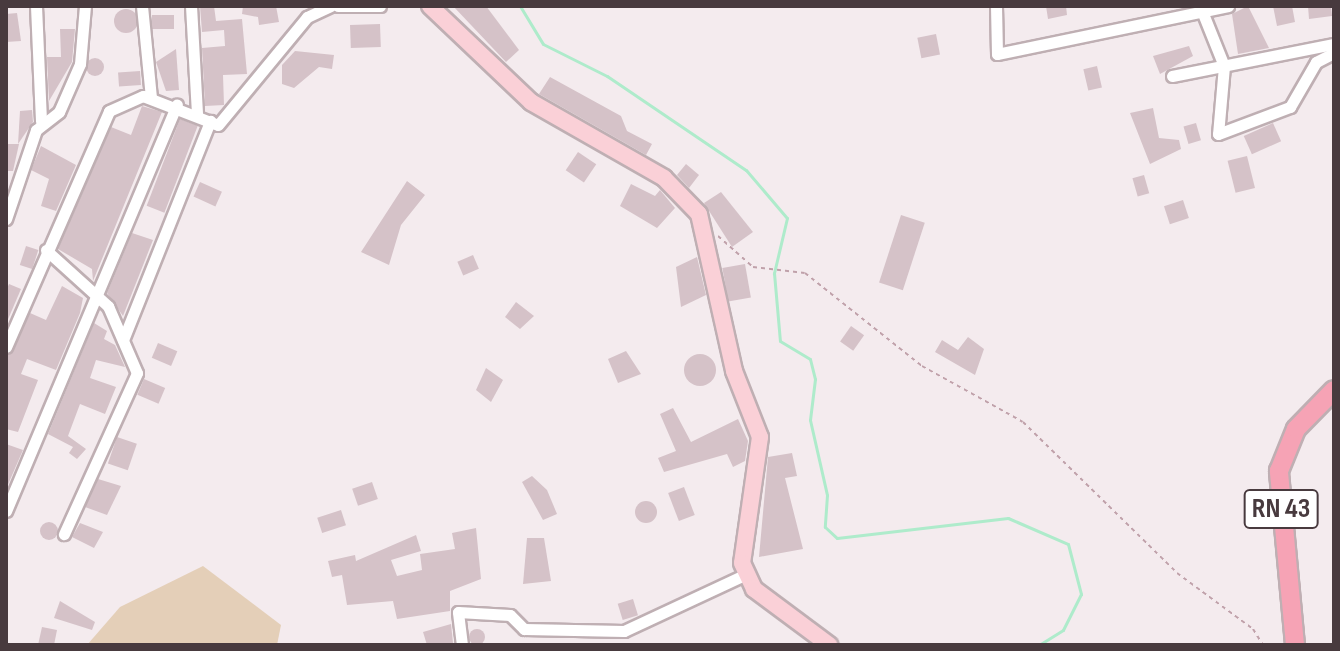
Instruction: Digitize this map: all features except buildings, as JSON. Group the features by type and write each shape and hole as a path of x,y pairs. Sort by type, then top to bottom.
{"main road":[{"path":"430,6 531,102 664,178 690,202 706,233 734,371 760,437 742,553 746,574 763,598 829,645"},
{"name":"RN 43","path":"1295,645 1279,471 1296,429 1334,390"}],"street":[{"path":"6,219 12,181 41,121 36,6"},
{"path":"41,121 59,112 80,64 85,6"},
{"path":"142,6 151,97"},
{"path":"191,6 197,114"},
{"path":"6,347 9,328 104,118 129,98 151,97 177,104 218,125 307,17 331,6"},
{"path":"338,6 380,6"},
{"path":"996,6 997,54 1179,10 1202,11 1228,6"},
{"path":"1202,11 1224,66 1218,134 1290,107 1316,62 1334,53"},
{"path":"1172,76 1334,44"},
{"path":"6,511 177,104"},
{"path":"123,340 210,121"},
{"path":"46,250 95,295 123,340 137,373 64,534"},
{"path":"462,645 458,612 510,615 524,629 624,631 746,574"}],"path":[{"path":"706,233 741,261 770,270 805,273 922,366 1023,422 1177,573 1253,629 1263,645"}],"shaded area":[{"path":"203,566 281,625 277,645 87,645 120,607"}],"waterway":[{"path":"520,6 543,44 607,76 746,170 787,218 774,273 780,341 810,359 815,379 810,420 827,495 825,527 837,538 1008,518 1068,544 1081,594 1063,630 1039,645"}]}
